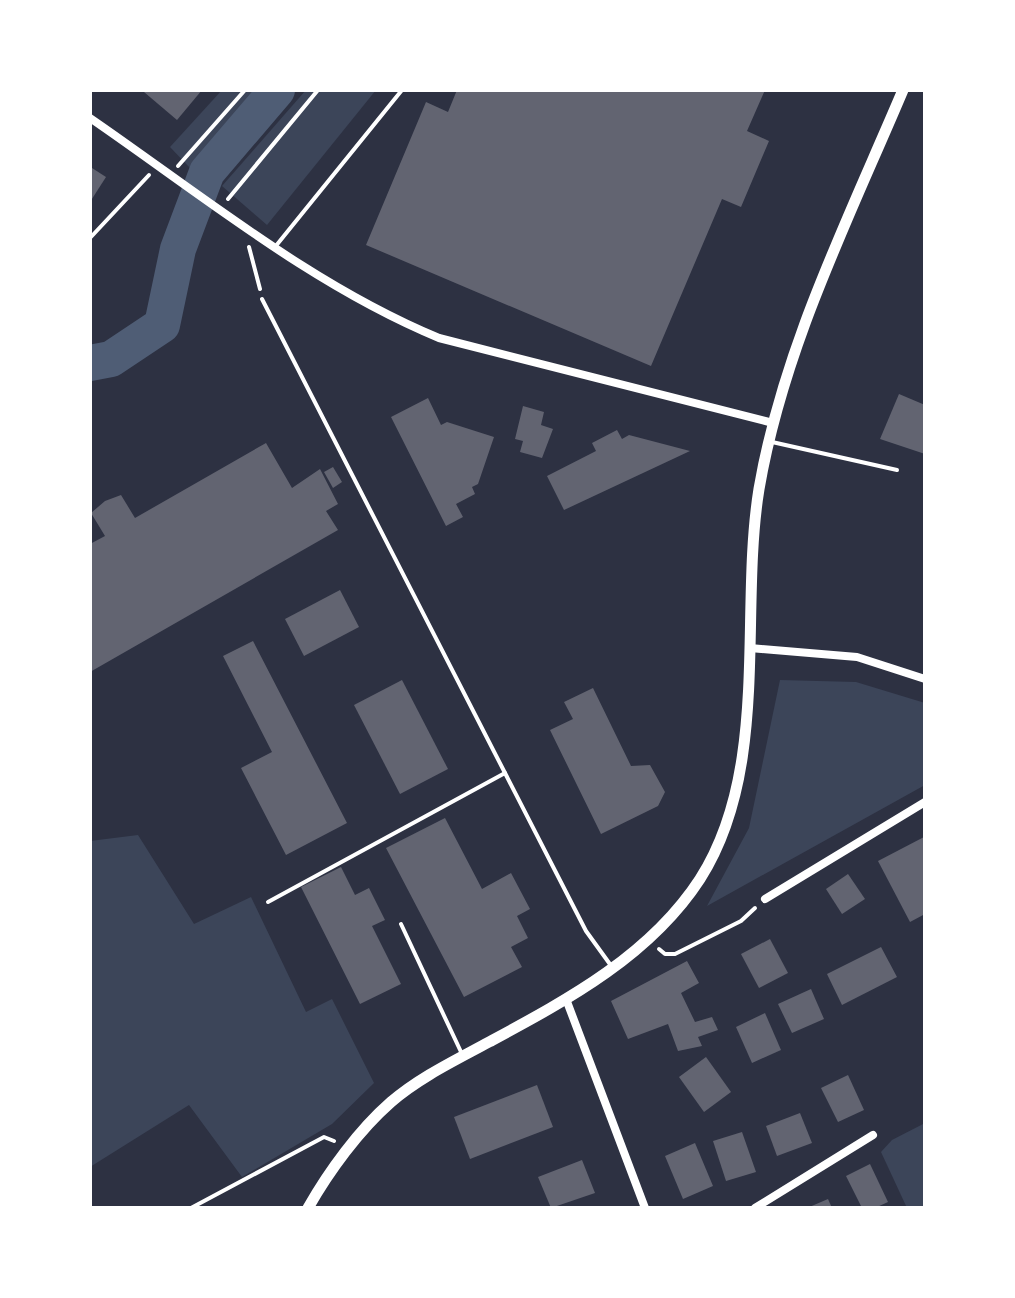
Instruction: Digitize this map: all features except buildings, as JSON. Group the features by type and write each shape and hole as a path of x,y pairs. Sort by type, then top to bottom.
{"street":[{"path":"308,1208 350,1148 393,1100 613,969 667,922 701,877 726,825 740,765 759,492 773,423 809,314 903,90"},
{"path":"90,118 275,247 389,317 439,338 773,423"},
{"path":"750,648 857,657 925,679"},
{"path":"765,899 925,802"},
{"path":"566,999 645,1208"},
{"path":"755,1208 873,1135"}],"lane":[{"path":"275,247 402,90"},
{"path":"262,299 586,931 613,969"},
{"path":"770,442 897,470"},
{"path":"268,902 505,773"},
{"path":"401,924 463,1056"}],"path":[{"path":"175,176 245,90"},
{"path":"219,206 318,90"},
{"path":"90,238 159,165"},
{"path":"256,233 249,246 262,299"},
{"path":"648,939 665,954 675,954 741,921 765,899"},
{"path":"191,1208 324,1137 350,1148"}],"shaded area":[{"path":"222,90 259,90 190,168 170,147"},
{"path":"306,90 376,90 267,225 222,186"},
{"path":"780,680 856,682 925,703 925,785 707,906 749,828"},
{"path":"138,835 194,924 251,897 306,1012 332,999 374,1083 332,1124 242,1177 189,1105 90,1167 90,841"},
{"path":"925,1123 925,1208 907,1208 881,1152 892,1140"}],"waterway":[{"path":"90,363 111,359 162,325 178,249 207,172 277,90"}]}
